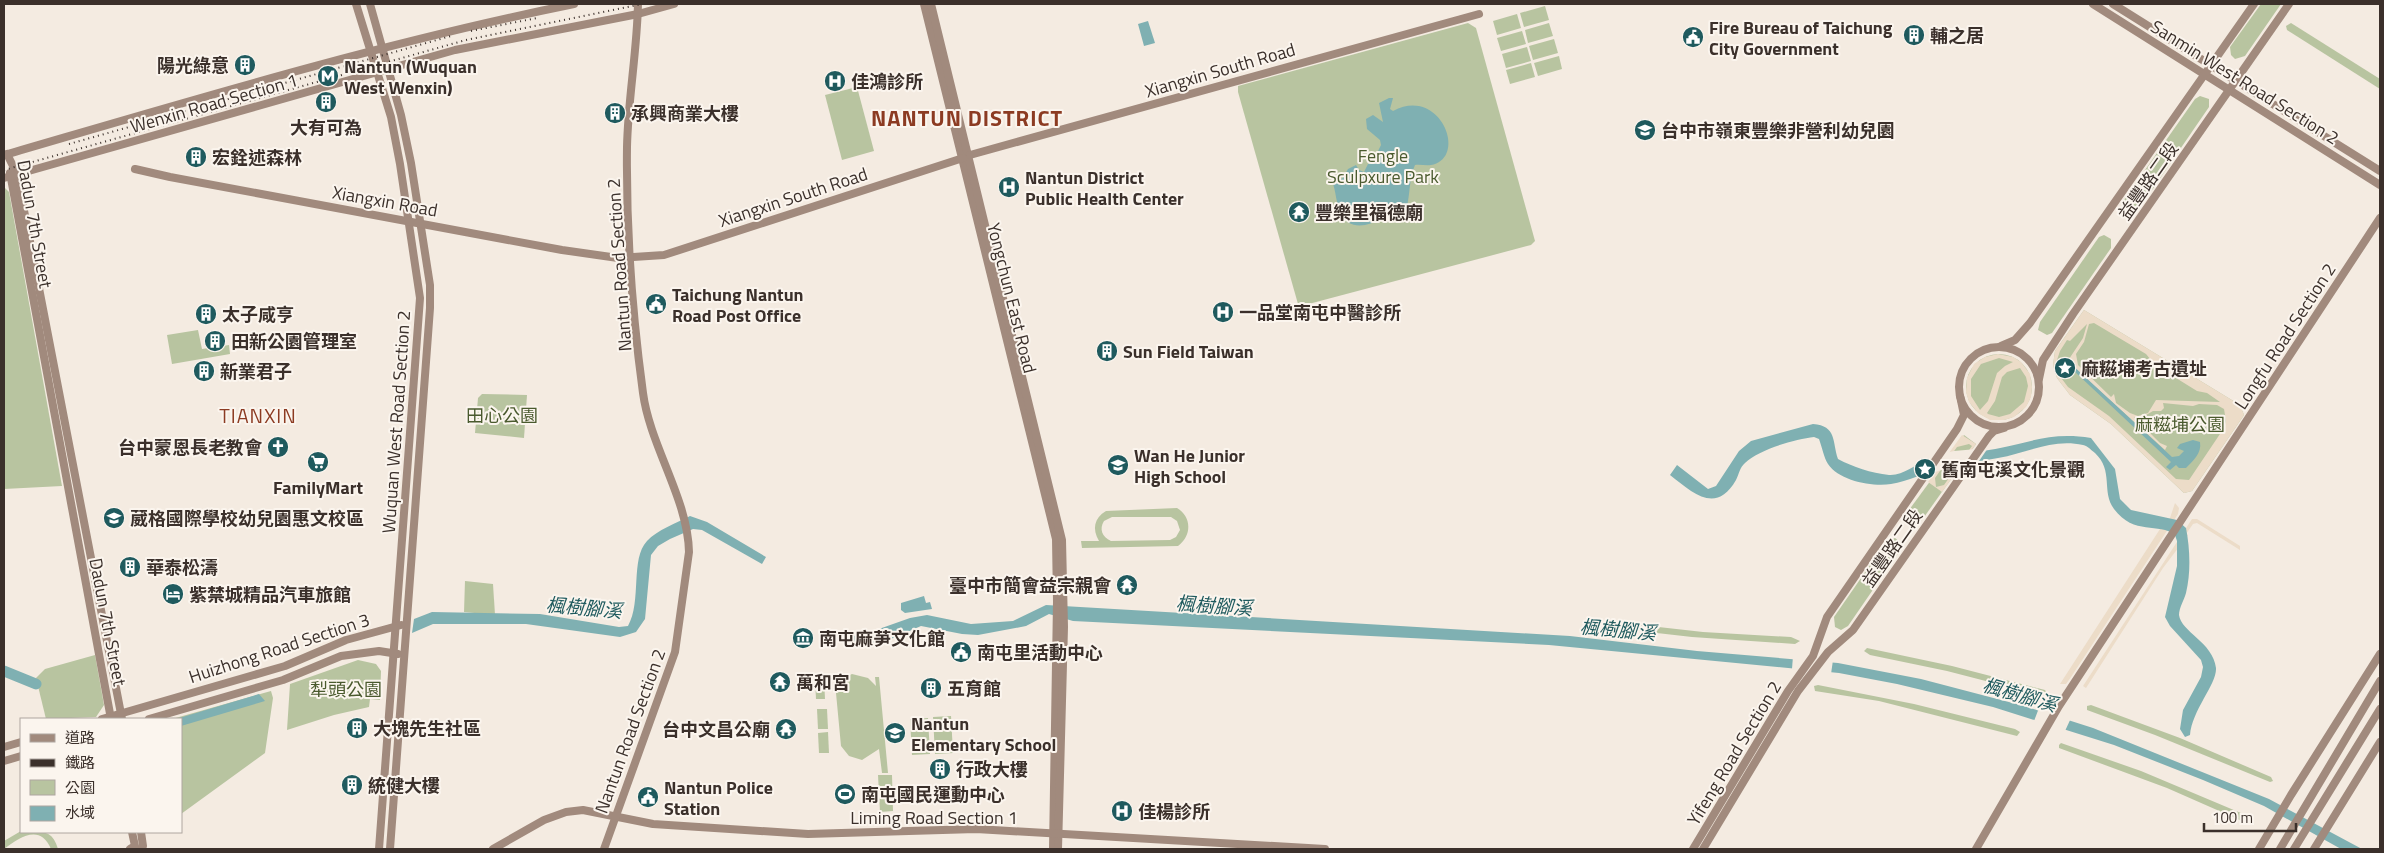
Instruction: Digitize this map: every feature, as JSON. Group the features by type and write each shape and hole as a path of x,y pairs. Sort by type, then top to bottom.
{"street":[{"name":"Wuquan West Road Section 2","path":"356,4 390,117 419,281 419,317 379,849"},
{"name":"Wuquan West Road Section 2","path":"370,4 389,68 411,162 430,285 430,317 390,849"},
{"name":"Wenxin Road Section 1","path":"5,154 370,50 457,28 574,4"},
{"name":"Nantun Road Section 2","path":"604,849 676,652 689,552 688,533 684,518 659,450 643,395 630,258 628,148 638,4"},
{"name":"Wenxin Road Section 1","path":"11,176 455,50 638,14 674,4"},
{"name":"Yongchun East Road","path":"924,4 966,157 1059,525 1063,557 1056,833"},
{"name":"Yongchun East Road","path":"931,4 966,157"},
{"name":"Sanmin West Road Section 2","path":"2093,4 2380,185"},
{"name":"Sanmin West Road Section 2","path":"2113,4 2380,171"},
{"name":"益豐路二段","path":"1801,674 1813,656 1827,617 1962,421 1964,410 1960,396 1960,378 1968,361 1982,351 2015,340 2030,324 2254,4"},
{"name":"益豐路二段","path":"1811,675 1838,642 1853,630 1994,431 2022,420 2034,408 2039,394 2039,378 2043,360 2055,340 2228,88 2289,4"},
{"name":"Xiangxin South Road","path":"630,258 664,255 966,157 1479,14"},
{"name":"Dadun 7th Street","path":"5,154 121,717"},
{"name":"Xiangxin Road","path":"135,169 170,178 409,220 562,250 630,258"},
{"name":"Dadun 7th Street","path":"11,176 108,718"},
{"name":"Longfu Road Section 2","path":"1976,849 2059,706 2380,218"},
{"path":"2000,346 2017,351 2039,378"},
{"path":"1960,396 1980,423 1994,428 2004,428"},
{"name":"Huizhong Road Section 3","path":"121,717 285,666 346,640 408,624"},
{"name":"Huizhong Road Section 3","path":"151,718 283,680 342,656 379,651 395,652"},
{"path":"395,652 405,658"},
{"path":"2259,849 2380,654"},
{"name":"Yifeng Road Section 2","path":"1693,849 1801,674"},
{"name":"Yifeng Road Section 2","path":"1703,849 1798,692 1811,675"},
{"path":"2280,849 2380,681"},
{"path":"2294,849 2317,815 2380,709"},
{"path":"4,747 20,742"},
{"path":"2315,847 2380,742"},
{"path":"4,761 20,756"},
{"name":"Liming Road Section 1","path":"493,849 544,820 566,812 583,810 653,824 808,834 976,829 1325,849"},
{"path":"132,833 138,848"},
{"path":"138,848 141,833"},
{"path":"1053,849 1056,833"},
{"path":"1056,833 1058,849"}],"green space":[{"path":"2261,4 2281,4 2245,56 2235,59 2231,55 2230,47"},
{"path":"1545,6 1549,20 1524,27 1520,13"},
{"path":"1517,14 1521,28 1497,35 1493,21"},
{"name":"Fengle Sculpxure Park","path":"1468,23 1476,28 1535,241 1531,245 1301,306 1298,304 1238,92 1238,86"},
{"path":"1549,23 1553,36 1528,43 1525,30"},
{"path":"2291,23 2380,79 2380,89 2287,30 2286,26"},
{"path":"1522,31 1526,44 1501,51 1497,38"},
{"path":"1554,39 1558,53 1533,60 1529,46"},
{"path":"1527,47 1531,61 1506,68 1502,54"},
{"path":"1559,56 1562,69 1538,76 1534,63"},
{"path":"1531,63 1535,77 1510,84 1506,70"},
{"path":"857,87 874,151 842,160 825,95"},
{"path":"2200,96 2209,99 2209,107 2139,209 2133,212 2128,211 2124,205 2124,200 2195,99"},
{"path":"4,187 9,192 62,486 4,489"},
{"path":"2104,235 2111,239 2111,248 2052,333 2047,335 2038,330 2040,322 2099,237"},
{"name":"麻糍埔公園","path":"2084,310 2240,405 2244,415 2192,491 2184,493 2111,424 2070,395 2057,378 2053,365 2055,351"},
{"path":"198,330 202,349 229,345 230,354 172,364 167,335"},
{"path":"1992,354 2006,354 2018,359 2027,368 2032,380 2030,400 2023,411 2006,420 1992,420 1980,415 1971,406 1966,394 1966,380 1971,368 1980,359"},
{"name":"田心公園","path":"482,394 527,395 524,438 475,433 478,398"},
{"path":"1964,435 1976,444 1922,520 1916,523 1908,518 1909,510"},
{"path":"1177,508 1188,521 1188,532 1183,542 1178,546 1082,548 1081,541 1099,541 1095,532 1095,524 1106,511","holes":["1112,517 1171,517 1177,521 1180,530 1176,537 1170,540 1111,541 1105,537 1102,530 1104,521"]},
{"path":"1895,538 1900,542 1901,549 1848,626 1841,630 1835,627 1834,617 1886,542"},
{"path":"465,581 493,584 495,615 464,612"},
{"path":"1614,622 1703,632 1791,637 1800,641 1795,644 1692,637 1613,628"},
{"path":"1867,648 1952,666 2045,690 2048,695 2044,696 1947,671 1870,655 1864,651"},
{"path":"95,655 104,705 96,717 46,718 36,678 45,669"},
{"name":"犁頭公園","path":"358,660 376,664 381,671 380,700 370,699 369,707 334,715 287,730 290,684"},
{"path":"852,674 868,678 876,686 875,677 879,677 888,773 882,773 879,749 862,760 849,756 841,746 836,693 846,677"},
{"path":"824,678 825,699 816,699 815,679"},
{"path":"1818,685 1914,704 2015,729 2020,732 2017,736 1879,701 1815,691 1814,686"},
{"path":"271,691 273,698 265,753 182,813 182,718 176,718"},
{"path":"2091,705 2180,738 2271,777 2273,781 2270,782 2155,735 2087,710 2087,706"},
{"path":"817,709 827,709 828,729 818,729"},
{"path":"951,716 953,753 935,754 933,717"},
{"path":"928,718 930,754 912,755 910,719"},
{"path":"828,732 829,753 819,753 818,733"},
{"path":"2061,743 2141,771 2248,816 2251,822 2242,821 2167,788 2059,748"},
{"path":"878,775 892,775 893,811 880,812"},
{"path":"20,832 46,833 52,837 58,849 51,849 41,836 35,835 23,837 4,849 4,841"}],"shaded area":[{"path":"2084,310 2240,405 2244,415 2192,491 2184,493 2111,424 2070,395 2057,378 2053,365 2055,351","holes":["2094,323 2146,354 2155,365 2197,391 2207,393 2220,402 2156,400 2148,413 2138,416 2130,413 2116,403 2114,394 2111,397 2078,365 2076,354 2084,342 2089,324","2087,324 2083,338 2069,359 2069,363 2165,450 2167,446 2160,443 2134,417 2141,418 2153,411 2161,411 2164,408 2163,403 2193,406 2199,404 2217,405 2224,409 2226,421 2224,428 2189,480 2176,479 2109,416 2068,387 2059,375 2057,360 2060,351 2067,340 2070,341"]},
{"path":"1998,354 2013,357 2021,362 2030,374 2031,397 2026,407 2014,417 2004,420 1990,420 1978,413 1969,402 1966,392 1967,378 1974,364 1985,357","holes":["1999,358 2013,362 1997,373 1988,401 1980,410 1971,396 1971,379 1981,364","2020,368 2026,377 2028,386 2024,402 2010,414 1999,417 1988,414 1995,401 2002,377 2007,372"]},
{"path":"1962,435 1976,444 1942,492 1928,482","holes":["1969,444 1972,446 1944,485 1936,487 1935,478 1957,447"]},
{"path":"2175,503 2179,508 2178,514 2071,677 2066,684 2060,684 2160,529 2170,518"},
{"path":"2192,519 2197,519 2240,546 2240,550 2197,523 2193,524 2186,534 2188,535 2163,568 2086,688 2083,686"}],"water":[{"path":"1148,21 1155,43 1144,46 1138,24"},
{"path":"1393,98 1390,109 1393,111 1410,106 1424,107 1436,115 1444,126 1448,138 1448,150 1442,160 1431,165 1415,165 1407,208 1401,222 1381,218 1370,224 1353,225 1340,212 1332,181 1334,177 1342,179 1348,169 1356,165 1359,170 1364,172 1368,164 1372,163 1381,145 1380,140 1367,129 1366,119 1373,115 1383,122 1379,103"},
{"path":"2070,363 2172,457 2179,456 2184,451 2177,448 2180,444 2193,440 2200,442 2200,450 2194,460 2186,468 2179,468 2176,465 2170,470 2166,467 2171,462 2074,371"},
{"path":"1813,424 1821,425 1830,431 1838,459 1862,469 1889,475 1899,474 1923,462 1943,456 1989,450 2051,437 2076,436 2091,438 2115,469 2120,499 2131,510 2177,520 2186,528 2189,552 2189,577 2179,615 2185,627 2209,651 2214,659 2216,668 2213,682 2195,716 2190,735 2185,737 2180,729 2183,710 2201,677 2203,667 2201,660 2170,626 2165,617 2177,566 2177,541 2175,535 2162,529 2130,523 2114,509 2108,495 2104,467 2101,460 2089,448 2072,443 2061,443 2009,456 1949,466 1897,483 1875,485 1848,479 1833,470 1827,462 1819,439 1814,437 1777,446 1751,458 1742,466 1736,480 1728,491 1720,497 1712,499 1696,494 1670,475 1677,465 1708,489 1716,486 1739,451 1751,441"},
{"path":"690,516 707,522 766,557 762,564 702,530 693,529 658,546 651,555 645,619 636,632 620,637 526,624 433,624 412,633 414,619 432,612 540,614 619,627 628,626 634,605 637,569 642,549 647,541 656,533"},
{"path":"924,596 926,603 930,602 932,609 905,613 901,610 901,603"},
{"path":"1046,605 1570,636 1697,651 1838,663 1921,679 2024,706 2093,728 2269,799 2362,849 2341,849 2264,806 2114,745 1993,707 1897,684 1839,673 1549,645 1073,621 1049,614 1026,626 978,635 962,634 921,626 872,647 846,648 845,640 835,637 862,635 910,618 927,615 971,624 1013,621"},
{"path":"259,694 265,701 182,726 182,718 179,718"}],"pier":[{"path":"1988,448 1977,464 1944,469 1916,479 1929,457 1954,451"},
{"path":"1793,656 1833,660 1831,674 1792,669"},
{"path":"2039,708 2071,718 2065,731 2034,721"}],"waterway":[{"name":"楓樹腳溪","path":"4,671 36,684"}],"railway":[{"path":"4,170 466,40 642,4"},
{"path":"471,31 537,18"},
{"path":"69,144 451,36"}],"place":[{"name":"輔之居","path":"1914,35"},
{"name":"Fire Bureau of Taichung City Government","path":"1693,37"},
{"name":"陽光綠意","path":"245,65"},
{"name":"Nantun (Wuquan West Wenxin)","path":"328,76"},
{"name":"佳鴻診所","path":"835,81"},
{"name":"大有可為","path":"326,102"},
{"name":"承興商業大樓","path":"615,113"},
{"name":"台中市嶺東豐樂非營利幼兒園","path":"1645,130"},
{"name":"宏銓述森林","path":"196,157"},
{"name":"Nantun District Public Health Center","path":"1009,187"},
{"name":"豐樂里福德廟","path":"1299,212"},
{"name":"Taichung Nantun Road Post Office","path":"656,304"},
{"name":"一品堂南屯中醫診所","path":"1223,312"},
{"name":"太子咸亨","path":"206,314"},
{"name":"田新公園管理室","path":"215,341"},
{"name":"Sun Field Taiwan","path":"1107,351"},
{"name":"麻糍埔考古遺址","path":"2065,368"},
{"name":"新業君子","path":"204,371"},
{"name":"台中蒙恩長老教會","path":"278,447"},
{"name":"FamilyMart","path":"318,462"},
{"name":"Wan He Junior High School","path":"1118,465"},
{"name":"舊南屯溪文化景觀","path":"1925,469"},
{"name":"葳格國際學校幼兒園惠文校區","path":"114,518"},
{"name":"華泰松濤","path":"130,567"},
{"name":"臺中市簡會益宗親會","path":"1127,585"},
{"name":"紫禁城精品汽車旅館","path":"173,594"},
{"name":"南屯麻芛文化館","path":"803,638"},
{"name":"南屯里活動中心","path":"961,652"},
{"name":"萬和宮","path":"780,682"},
{"name":"五育館","path":"931,688"},
{"name":"大塊先生社區","path":"357,728"},
{"name":"台中文昌公廟","path":"786,729"},
{"name":"Nantun Elementary School","path":"895,733"},
{"name":"行政大樓","path":"940,769"},
{"name":"統健大樓","path":"352,785"},
{"name":"南屯國民運動中心","path":"845,794"},
{"name":"Nantun Police Station","path":"648,797"},
{"name":"佳楊診所","path":"1122,811"}],"district":[{"name":"NANTUN DISTRICT","path":"967,118"},
{"name":"TIANXIN","path":"258,415"}]}
